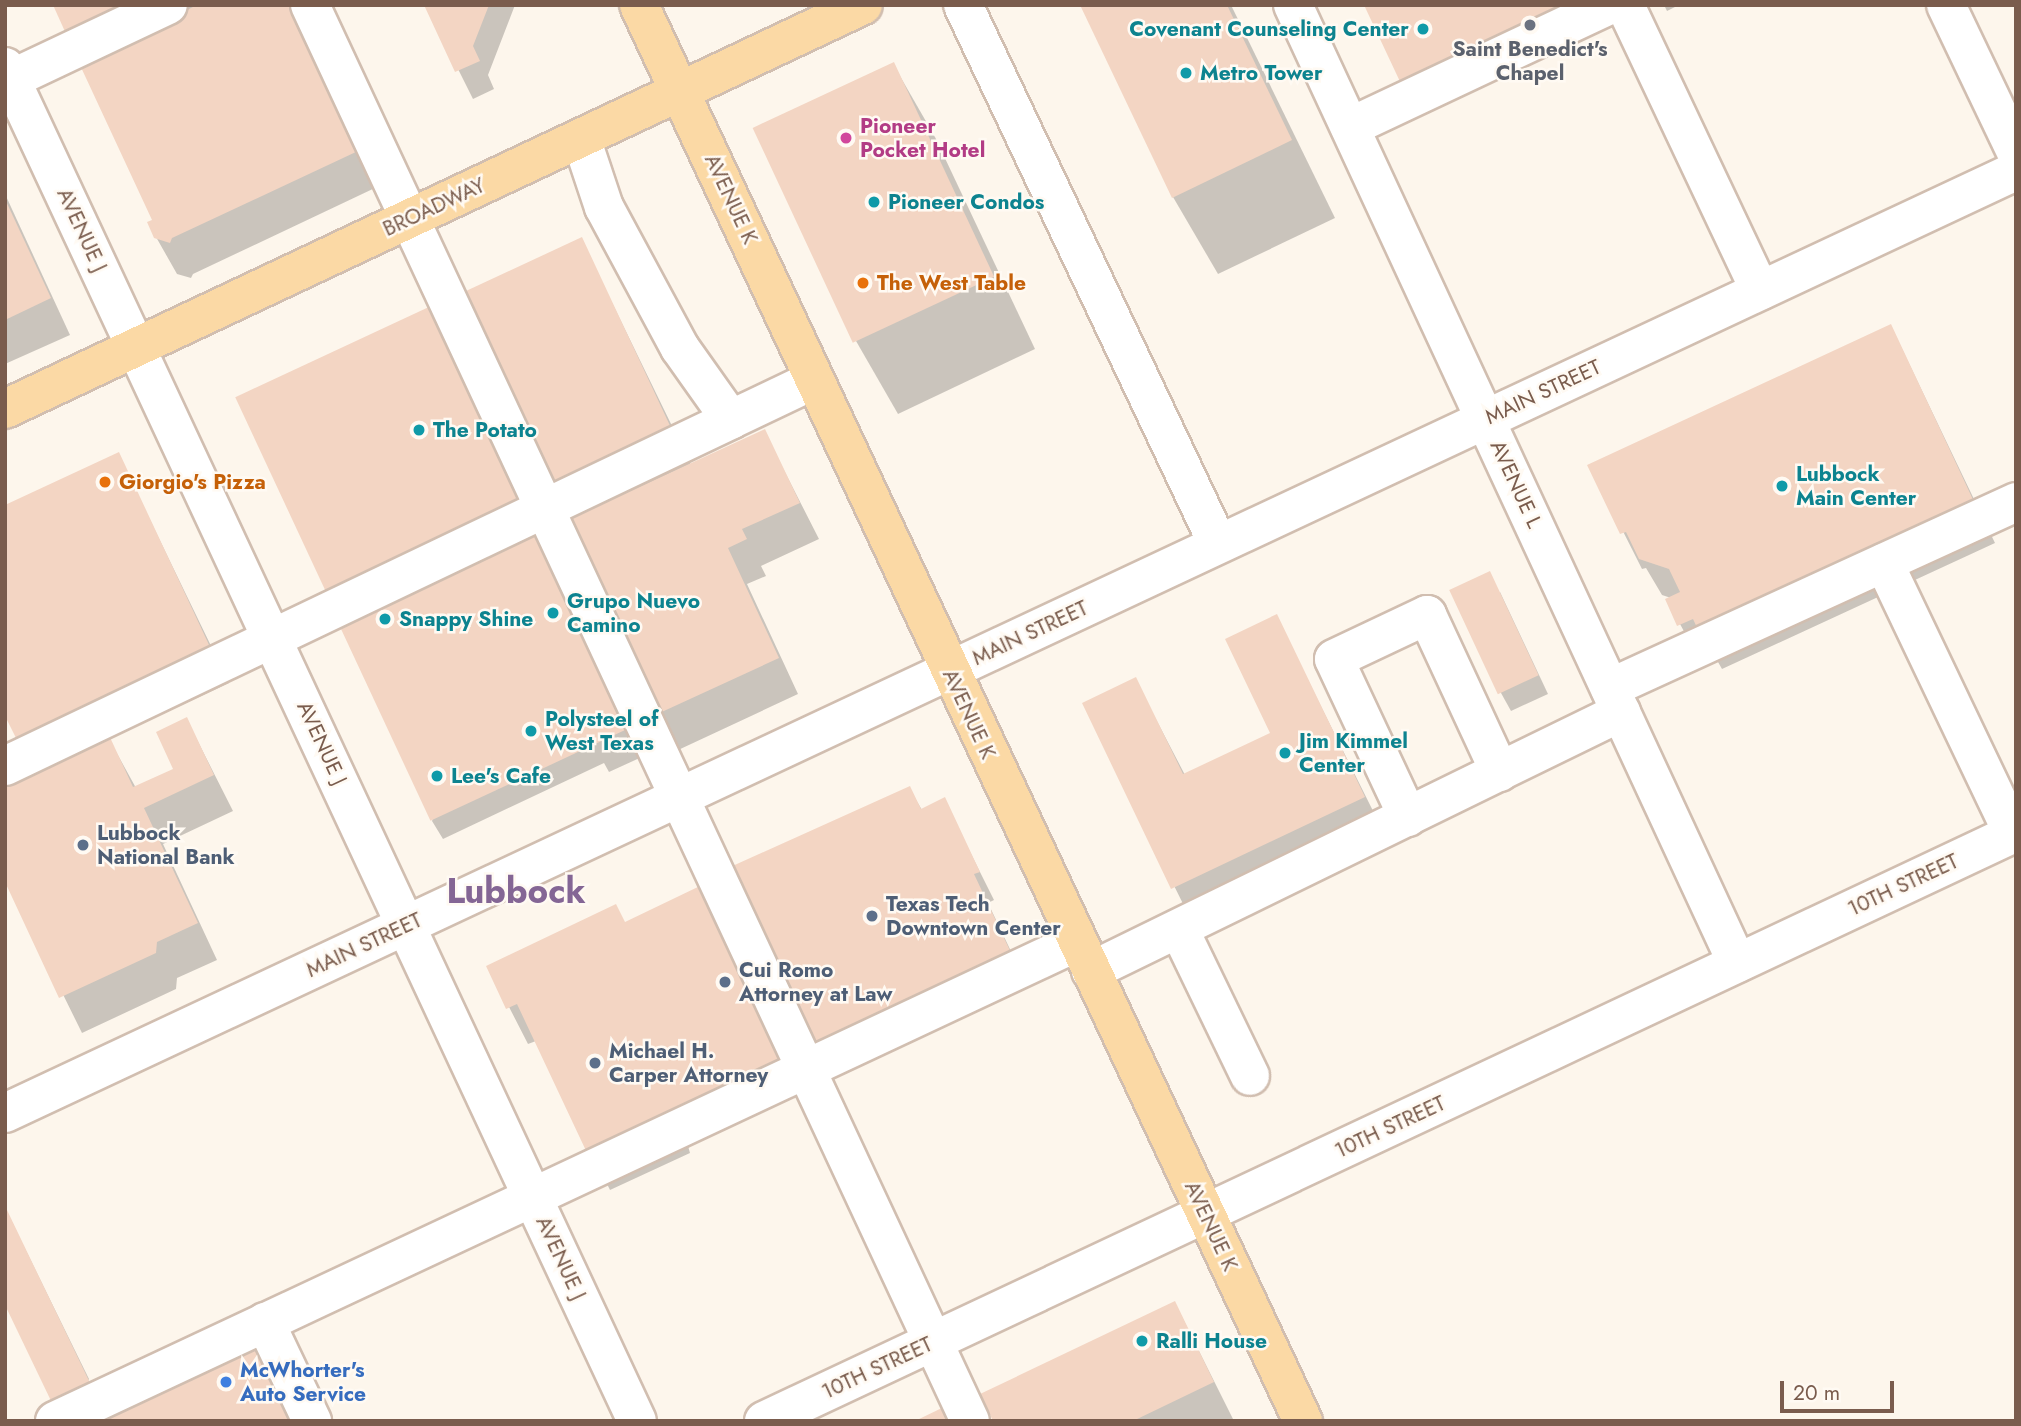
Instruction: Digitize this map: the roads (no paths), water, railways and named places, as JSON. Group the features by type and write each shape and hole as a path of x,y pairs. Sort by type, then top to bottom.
{"main road":[{"name":"AVENUE K","path":"639,5 1303,1421"},
{"name":"BROADWAY","path":"5,409 863,5"}],"street":[{"path":"7,76 168,5"},
{"path":"310,5 411,218 677,798 970,1421"},
{"path":"963,5 1219,544"},
{"name":"AVENUE L","path":"1293,5 1737,963"},
{"path":"1350,127 1609,5"},
{"path":"1625,5 1760,291"},
{"path":"1946,5 2016,152"},
{"name":"AVENUE J","path":"7,76 137,346 637,1421"},
{"path":"581,138 604,207 680,348 731,420"},
{"name":"MAIN STREET","path":"5,1112 2016,171"},
{"path":"7,761 274,640 814,380"},
{"path":"55,1421 805,1072 1084,956 1179,929 1500,772 1616,700 1884,563 2016,502"},
{"path":"1884,563 2015,833"},
{"path":"1408,817 1334,659 1427,615 1500,772"},
{"name":"10TH STREET","path":"764,1421 2015,833"},
{"path":"1179,929 1250,1076"},
{"path":"265,1322 312,1421"}],"place":[{"name":"Saint Benedict's Chapel","path":"1530,25"},
{"name":"Covenant Counseling Center","path":"1423,29"},
{"name":"Metro Tower","path":"1186,73"},
{"name":"Pioneer Pocket Hotel","path":"846,138"},
{"name":"Pioneer Condos","path":"874,202"},
{"name":"The West Table","path":"863,283"},
{"name":"The Potato","path":"419,430"},
{"name":"Giorgio's Pizza","path":"105,482"},
{"name":"Lubbock Main Center","path":"1782,486"},
{"name":"Grupo Nuevo Camino","path":"553,613"},
{"name":"Snappy Shine","path":"385,619"},
{"name":"Polysteel of West Texas","path":"531,731"},
{"name":"Jim Kimmel Center","path":"1285,753"},
{"name":"Lee's Cafe","path":"437,776"},
{"name":"Lubbock National Bank","path":"83,845"},
{"name":"Texas Tech Downtown Center","path":"872,916"},
{"name":"Cui Romo Attorney at Law","path":"725,982"},
{"name":"Michael H. Carper Attorney","path":"595,1063"},
{"name":"Ralli House","path":"1142,1341"},
{"name":"McWhorter's Auto Service","path":"226,1382"}],"district":[{"name":"Lubbock","path":"516,891"}]}
